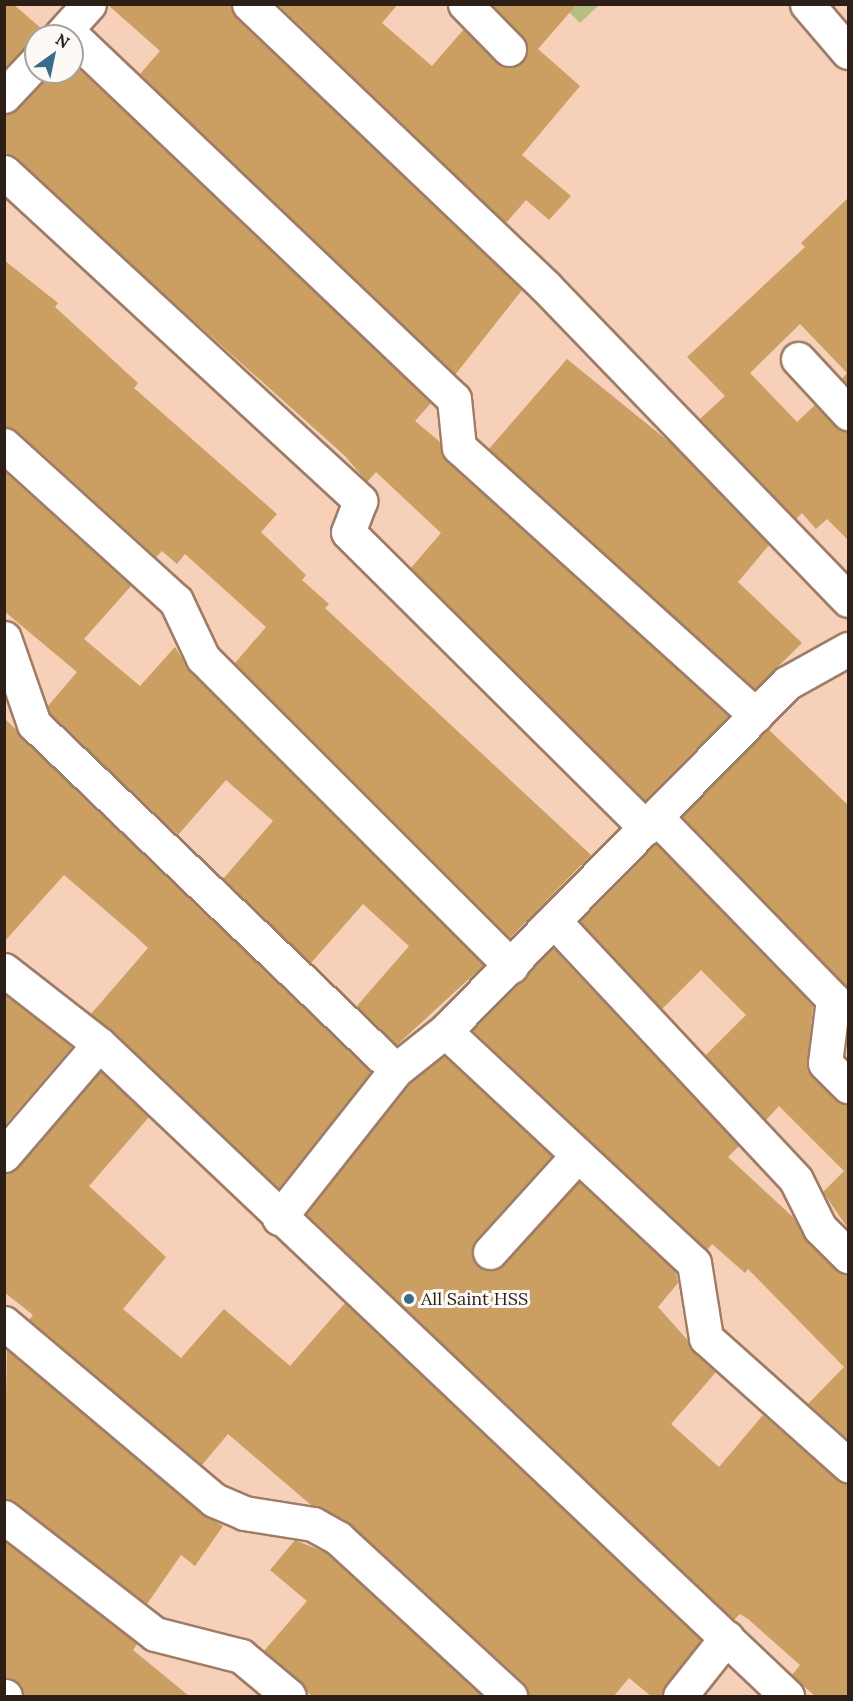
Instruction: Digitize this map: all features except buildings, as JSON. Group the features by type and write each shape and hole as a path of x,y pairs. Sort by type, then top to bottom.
{"street":[{"path":"71,24 89,4"},
{"path":"249,4 546,287 849,600"},
{"path":"465,4 508,49"},
{"path":"807,4 849,52"},
{"path":"84,53 454,399 459,447 756,715"},
{"path":"4,96 24,75"},
{"path":"4,172 360,501 348,532 833,999 825,1063 849,1086"},
{"path":"798,359 849,413"},
{"path":"4,445 176,601 203,658 510,966"},
{"path":"4,638 34,724 396,1070"},
{"path":"279,1218 396,1070 445,1031 787,683 849,649"},
{"path":"554,921 796,1180 820,1228 849,1256"},
{"path":"4,970 99,1044 279,1218 727,1637 787,1696"},
{"path":"445,1031 576,1157 694,1263 706,1338 849,1465"},
{"path":"4,1155 99,1044"},
{"path":"490,1252 576,1157"},
{"path":"4,1323 214,1500 244,1513 313,1524 338,1538 510,1696"},
{"path":"4,1517 155,1634 241,1656 289,1696"},
{"path":"681,1696 727,1637"}],"green space":[{"path":"562,5 599,5 580,23"}],"place":[{"name":"All Saint HSS","path":"409,1299"}]}
